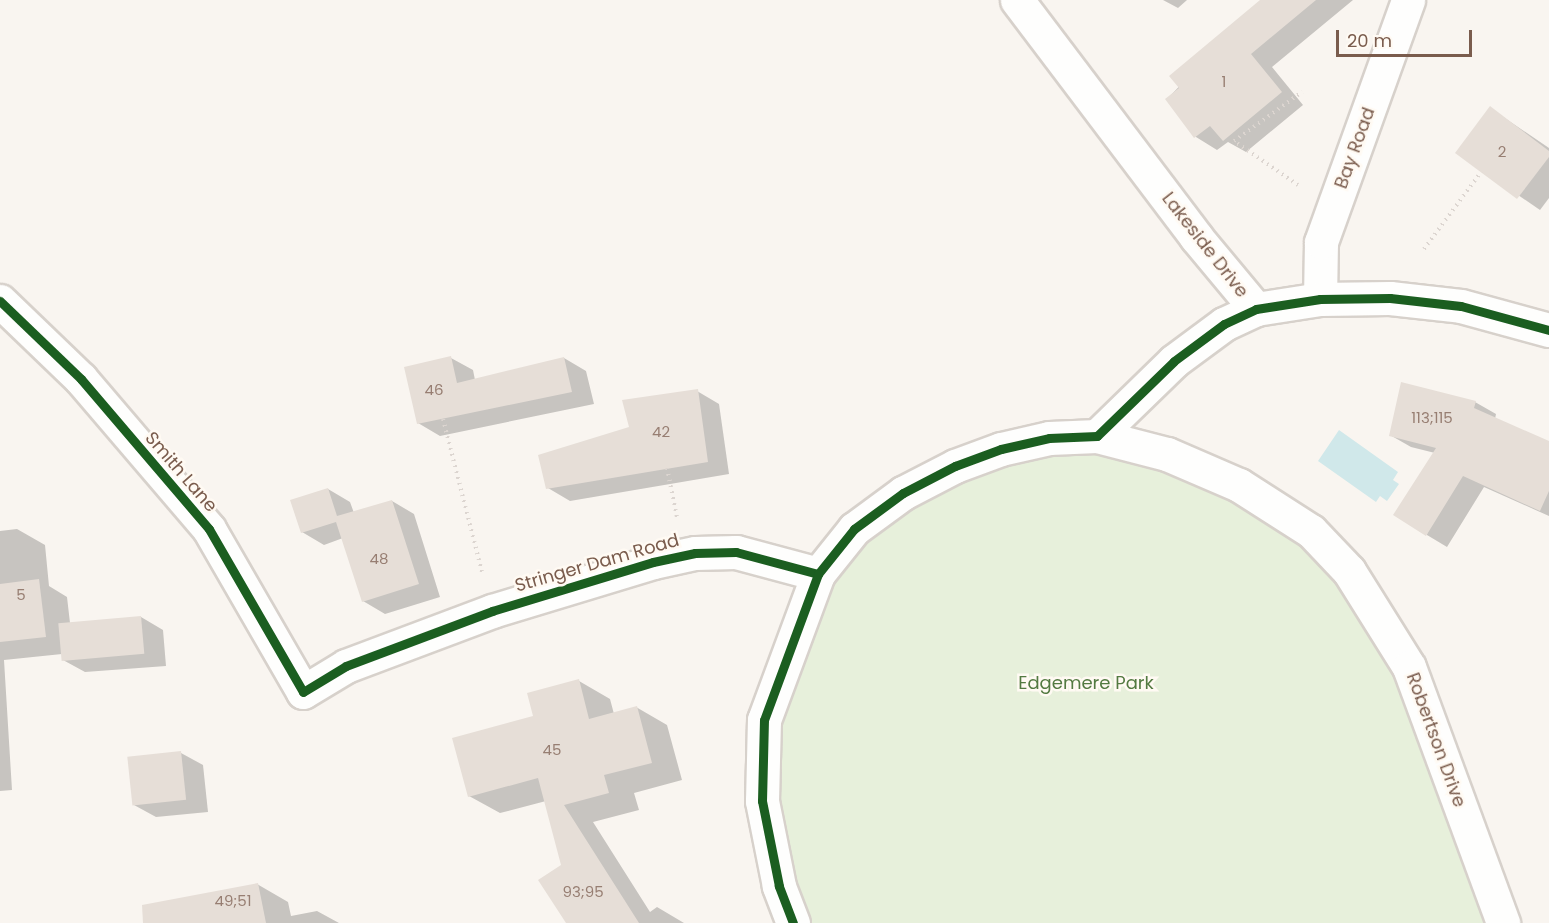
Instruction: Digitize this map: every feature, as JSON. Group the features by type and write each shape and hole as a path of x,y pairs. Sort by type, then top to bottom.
{"street":[{"name":"Lakeside Drive","path":"1017,0 1196,237 1256,309 1320,299 1390,298 1461,306 1549,330"},
{"name":"Bay Road","path":"1320,299 1321,242 1408,0"},
{"name":"Smith Lane","path":"0,301 81,380 209,529 303,692"},
{"path":"794,923 768,841 760,760 764,720 773,690 818,574 854,529 903,493 955,466 1001,449 1049,438 1097,436 1174,361 1224,324 1256,309"},
{"name":"Robertson Drive","path":"1097,436 1167,453 1239,485 1311,531 1349,571 1409,667 1503,923"},
{"name":"Stringer Dam Road","path":"303,692 346,666 492,611 571,584 684,555 736,552 818,574"}],"path":[{"path":"1302,92 1234,141 1302,188"},
{"path":"1424,249 1481,172"},
{"path":"443,419 492,611"},
{"path":"668,468 684,555"}],"green space":[{"name":"Edgemere Park","path":"1097,436 1239,485 1374,607 1503,923 801,923 764,720 854,529 955,466"}],"water":[{"path":"1339,430 1398,472 1393,480 1399,484 1387,501 1380,496 1376,502 1318,461"}],"building":[{"path":"1260,0 1316,0 1251,54 1282,92 1223,141 1210,126 1194,138 1165,99 1179,88 1169,76"},
{"path":"1490,106 1549,151 1549,157 1517,199 1455,153"},
{"path":"451,356 457,383 564,357 572,392 417,424 404,367"},
{"path":"1401,382 1476,401 1474,408 1549,441 1549,491 1540,511 1463,476 1426,536 1393,515 1436,448 1389,436"},
{"path":"698,389 708,462 546,489 538,455 629,427 622,400"},
{"path":"328,488 337,516 392,500 419,584 362,602 336,522 301,533 290,500"},
{"path":"39,579 46,637 0,642 0,584"},
{"path":"141,616 144,654 62,661 58,623"},
{"path":"579,679 589,719 637,706 652,763 604,775 609,793 564,805 639,923 566,923 538,880 561,865 538,778 468,797 452,738 533,716 527,693"},
{"path":"181,751 186,800 132,805 127,757"},
{"path":"258,883 266,923 143,923 142,905"}],"cycle path":[{"path":"793,923 779,886 762,801 764,720 818,574 854,529 903,493 955,466 1001,449 1049,438 1097,436 1174,361 1224,324 1256,309 1320,299 1390,298 1461,306 1549,330"},
{"path":"0,301 81,379 209,529 303,692 346,666 492,611 653,562 695,553 736,552 818,574"}]}
